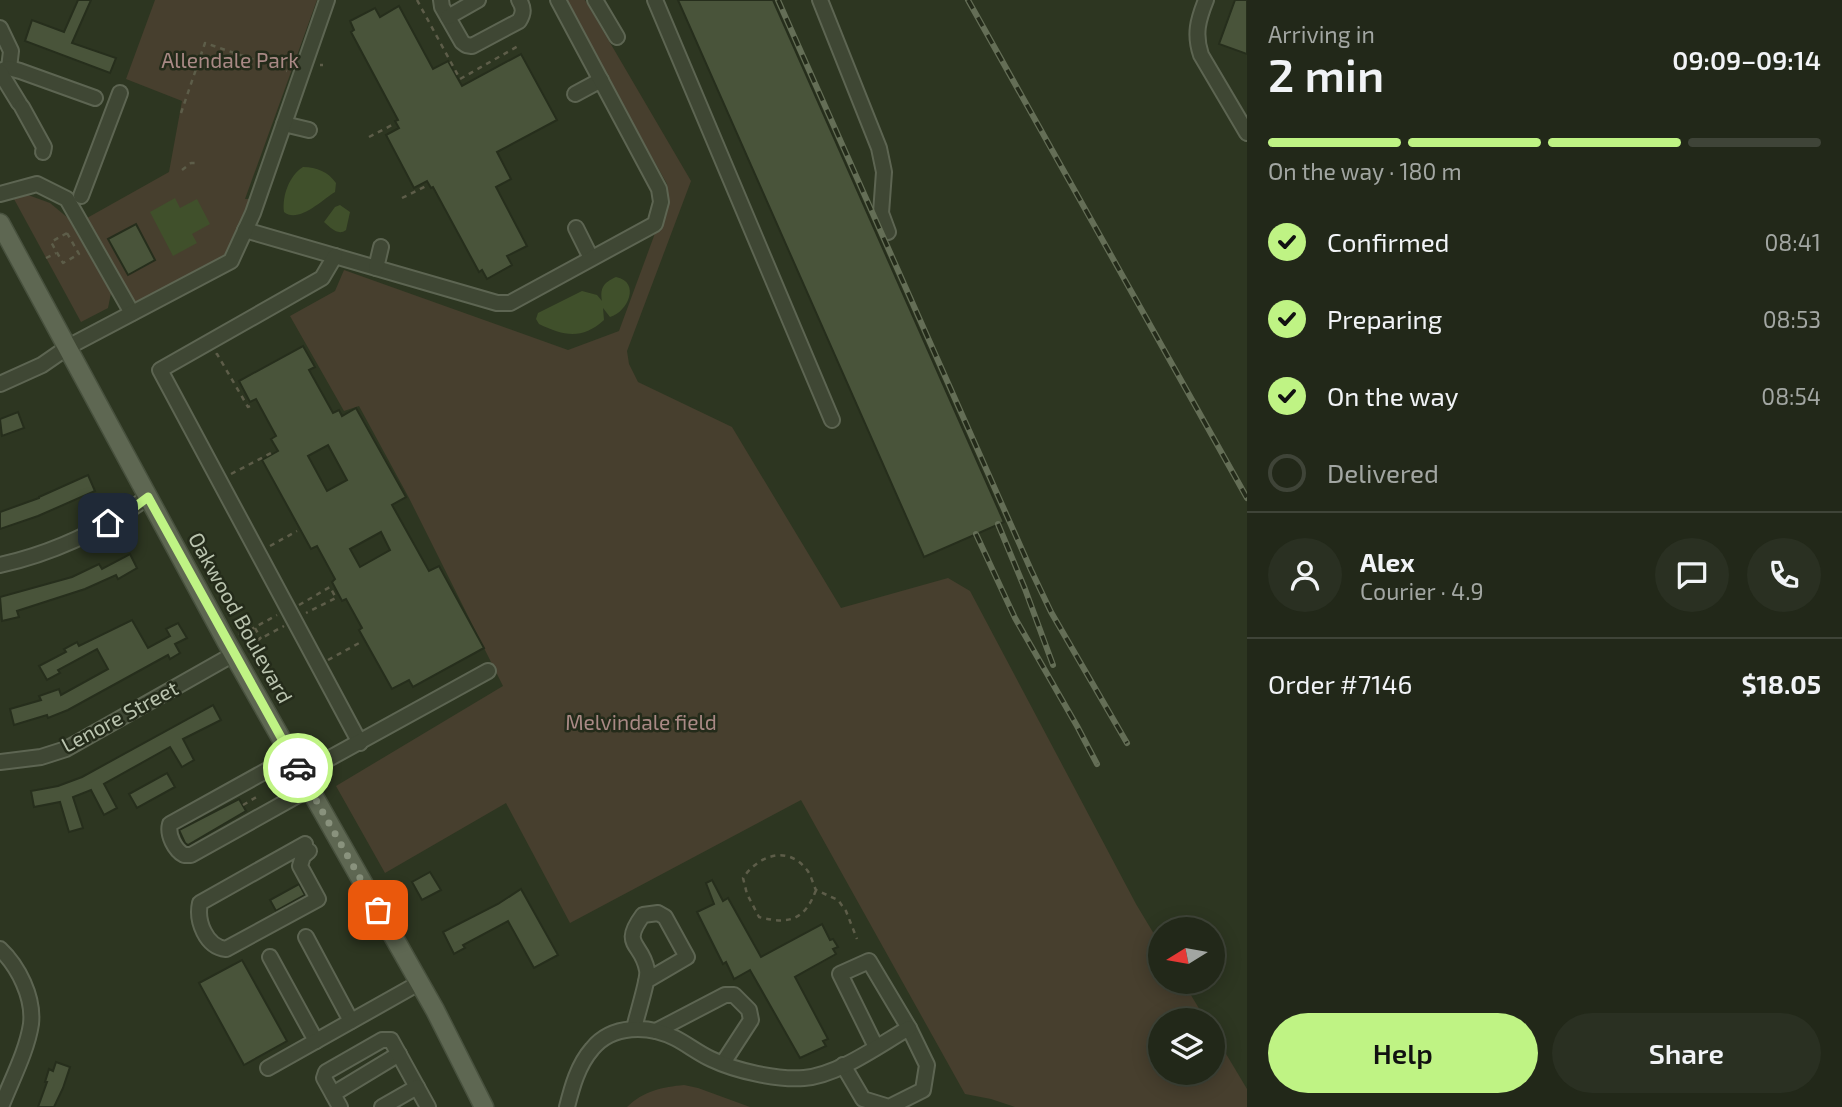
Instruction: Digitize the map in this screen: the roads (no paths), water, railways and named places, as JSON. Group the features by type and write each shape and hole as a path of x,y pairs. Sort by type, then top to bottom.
{"main road":[{"name":"Oakwood Boulevard","path":"0,223 233,654 419,982 484,1107"}],"street":[{"path":"0,384 42,365 68,347 231,261 284,124 327,0"},
{"path":"441,0 466,46 472,46 519,21 523,14 523,6 519,0"},
{"path":"448,17 478,0"},
{"path":"245,230 497,303 509,303 655,224 661,202 659,189 558,0"},
{"path":"595,0 617,37"},
{"path":"655,0 832,420"},
{"path":"820,0 879,148 884,172 881,213 888,232"},
{"path":"1206,0 1198,20 1196,37 1201,55 1247,133"},
{"path":"0,28 11,51 3,70 44,147 43,152"},
{"path":"3,70 95,98"},
{"path":"575,93 601,80"},
{"path":"81,196 120,93"},
{"path":"284,124 309,130"},
{"path":"0,194 37,184 67,199 132,313"},
{"path":"576,228 592,258"},
{"path":"376,268 381,247"},
{"path":"335,256 321,278 160,370 360,743"},
{"path":"0,565 67,544 124,515 148,497"},
{"name":"Lenore Street","path":"0,762 41,757 66,749 233,654"},
{"path":"291,757 170,824 169,834 178,851 188,856 305,782 360,743 488,671"},
{"path":"307,848 300,866 318,899 226,949 218,948 211,942 199,922 200,903 307,848"},
{"path":"634,1029 648,971 632,935 633,928 643,915 658,912 665,916 687,957 646,981"},
{"path":"306,937 352,1021"},
{"path":"0,949 15,967 24,985 29,1000 31,1024 1,1107"},
{"path":"271,957 316,1041"},
{"path":"843,1065 863,1099 889,1107 922,1090 927,1065 909,1028 869,961 840,974 876,1047"},
{"path":"268,1068 419,982"},
{"path":"656,1031 725,995 734,995 749,1010 751,1020 723,1063"},
{"path":"567,1107 580,1067 593,1047 625,1029 656,1031 675,1038 712,1060 761,1074 795,1078 820,1075 843,1065 909,1028"},
{"path":"399,1054 337,1101 324,1078 326,1072 383,1040 391,1040 399,1054 428,1107"},
{"path":"382,1107 417,1087"}],"railway":[{"path":"778,0 1031,570 1051,612 1127,743"},
{"path":"968,0 1247,498"},
{"path":"998,524 1053,665"},
{"path":"976,534 1015,618 1097,764"}],"park label":[{"name":"Allendale Park","path":"230,61"},
{"name":"Melvindale field","path":"641,723"}]}
